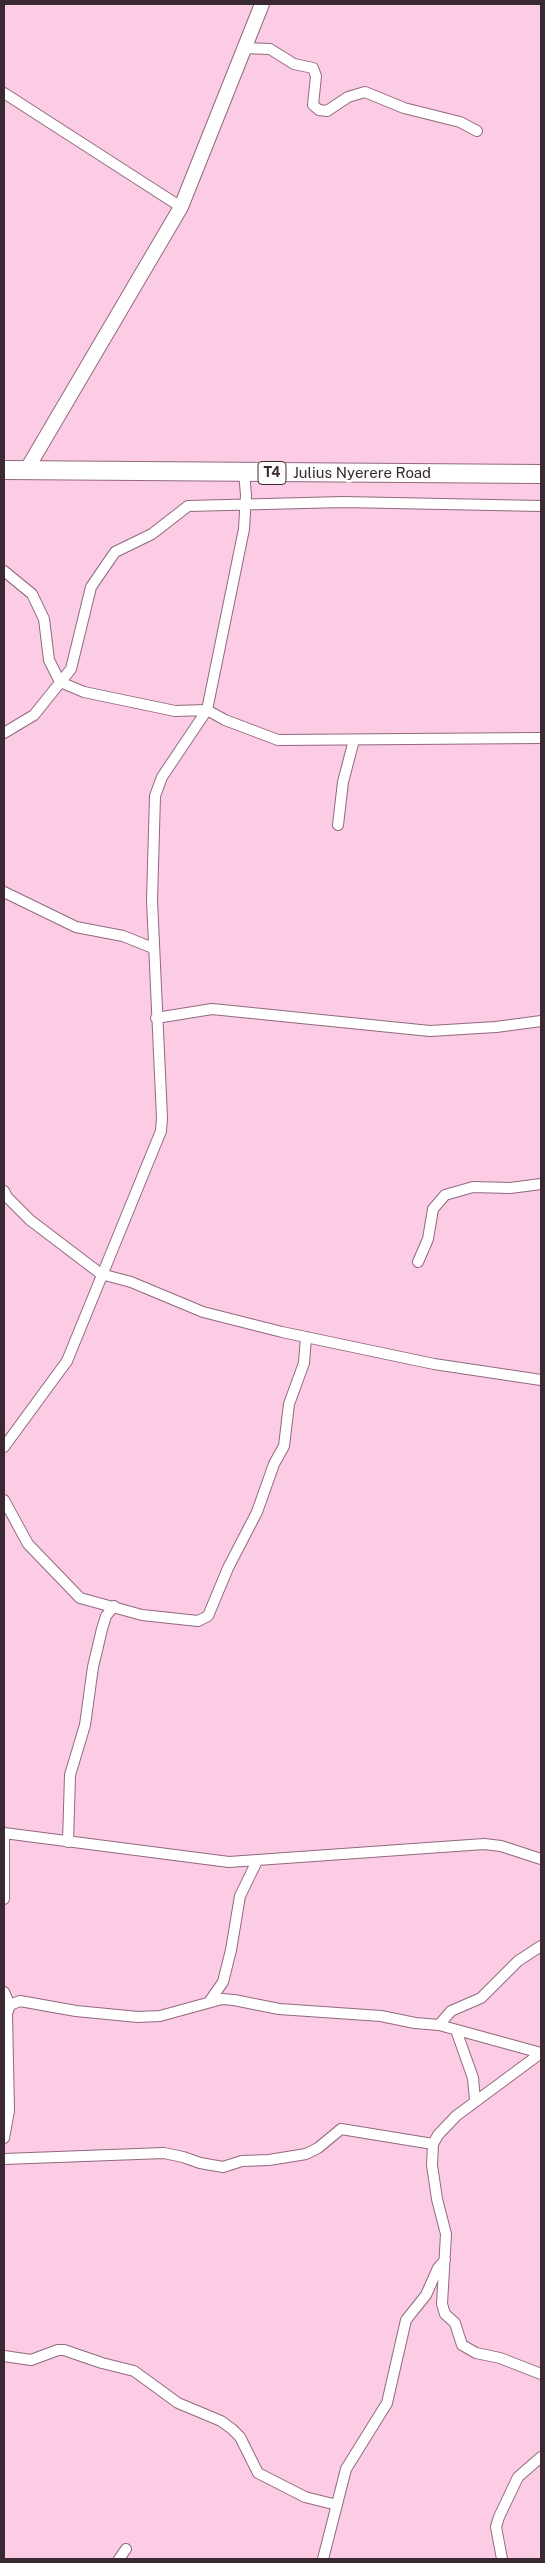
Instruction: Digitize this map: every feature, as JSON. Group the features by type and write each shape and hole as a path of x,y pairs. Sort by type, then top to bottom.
{"highway":[{"name":"Julius Nyerere Road","path":"4,470 541,474"}],"street":[{"path":"27,469 181,207 262,4"},
{"path":"244,48 270,49 294,64 313,68 316,76 313,98 315,109 327,111 348,97 365,92 404,108 460,122 477,131"},
{"path":"4,93 181,207"},
{"path":"4,1447 68,1360 160,1131 162,1118 152,900 155,796 162,777 207,710 234,587 244,529 244,472"},
{"path":"4,733 34,715 71,668 91,587 115,552 152,534 188,506 343,502 541,506"},
{"path":"4,570 32,594 44,620 50,660 60,682 84,692 175,711 207,710 225,720 278,740 541,738"},
{"path":"338,825 343,782 354,740"},
{"path":"4,892 68,923 123,936 153,948"},
{"path":"156,1018 212,1010 430,1031 496,1027 541,1021"},
{"path":"418,1262 428,1239 434,1209 445,1195 473,1187 510,1188 541,1184"},
{"path":"4,1191 7,1198 30,1220 101,1274 131,1282 203,1312 306,1337 434,1364 541,1380"},
{"path":"4,1500 28,1544 80,1598 142,1614 198,1621 208,1616 228,1568 257,1512 274,1464 284,1446 289,1404 304,1363 306,1337"},
{"path":"68,1842 70,1775 85,1725 93,1668 102,1629 106,1616 114,1606"},
{"path":"4,1899 4,1834 230,1862 484,1844 501,1846 541,1858"},
{"path":"209,2002 223,1982 232,1950 240,1896 257,1861"},
{"path":"439,2025 451,2011 481,1998 518,1961 541,1946"},
{"path":"4,1992 10,2005 7,2014 9,2111 4,2138"},
{"path":"10,2005 20,2000 76,2011 138,2017 178,2013 222,1999 234,2000 279,2009 381,2016 415,2023 439,2025 541,2053"},
{"path":"456,2030 473,2078 475,2100"},
{"path":"541,2053 475,2100 438,2134 434,2144 432,2165 437,2199 446,2234 442,2304 445,2314 455,2322 462,2345 476,2353 500,2358 541,2374"},
{"path":"4,2159 164,2153 183,2156 200,2164 223,2166 242,2161 269,2160 306,2154 318,2148 341,2129 434,2144"},
{"path":"323,2559 346,2469 387,2403 406,2320 426,2295 438,2268 445,2260"},
{"path":"4,2356 30,2360 58,2350 64,2350 102,2364 134,2371 178,2403 216,2418 232,2429 240,2436 258,2473 305,2497 337,2505"},
{"path":"502,2559 496,2527 499,2516 518,2477 541,2457"},
{"path":"119,2559 126,2548"}]}
